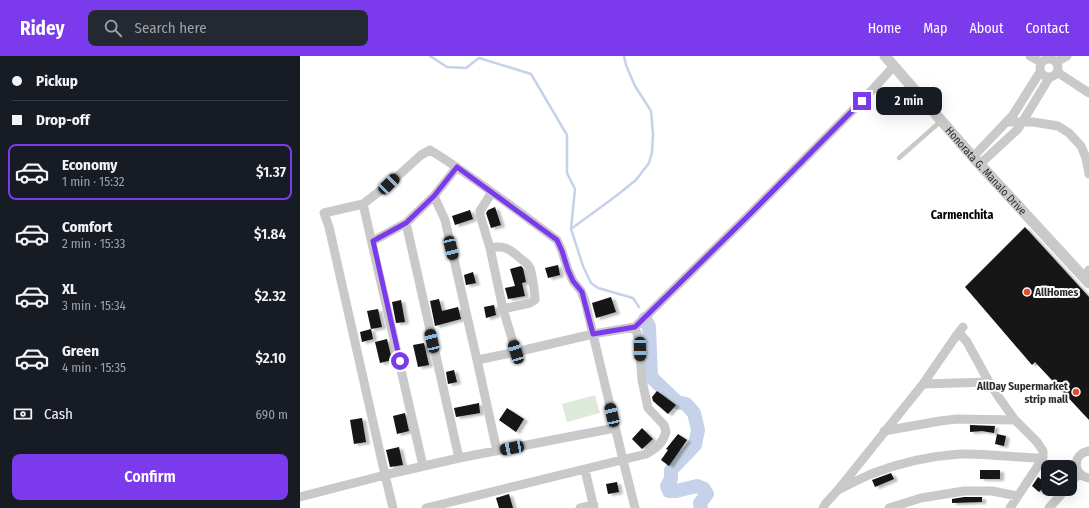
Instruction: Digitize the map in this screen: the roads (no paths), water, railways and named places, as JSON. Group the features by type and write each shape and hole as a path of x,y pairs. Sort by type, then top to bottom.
{"street":[{"name":"Honorata G. Manalo Drive","path":"885,56 977,161 1087,277"},
{"path":"977,161 1018,129 1049,78 1054,76 1057,72 1058,66 1056,62 1051,59 1030,56"},
{"path":"1056,62 1066,56"},
{"path":"977,161 1013,115 1040,72 1039,67 1044,59"},
{"path":"477,360 593,334 635,327 747,217 862,101 894,66"},
{"path":"1040,72 1049,78"},
{"path":"1057,72 1089,93"},
{"path":"1006,122 1033,122 1058,126 1069,133 1081,146 1086,158 1089,174"},
{"path":"393,508 329,227 324,213 363,204 389,184 421,155 430,150 457,167 557,240 573,281 582,292 635,508"},
{"path":"373,241 406,223 434,196 457,167"},
{"path":"492,192 480,211 480,215 490,248 503,310 516,352"},
{"path":"434,196 445,220 497,451"},
{"path":"363,204 373,241 423,466"},
{"path":"406,223 459,458"},
{"path":"490,248 506,248 512,251 530,268 535,300 530,303 503,310"},
{"path":"426,508 585,470 646,454 657,448 666,432 664,425 648,408 642,380 639,340 635,327"},
{"path":"823,508 923,384 963,327"},
{"path":"956,336 962,336 967,342 988,382 1015,420 1037,442 1043,451 1043,458 1010,508"},
{"path":"923,384 988,382"},
{"path":"884,431 957,419 1015,420"},
{"path":"300,497 459,458 615,428"},
{"path":"1089,451 1080,455 1077,459 1076,468 1081,475 1089,478"},
{"path":"838,490 871,474 936,456 987,454 1021,458 1043,458"},
{"path":"580,508 594,506 585,470"},
{"path":"889,508 921,498 964,491 992,491 1018,496"},
{"path":"1049,508 1060,496"}],"lane":[{"path":"899,158 941,121"}],"waterway":[{"path":"430,56 447,67 466,68 479,58 531,74 567,135 567,173 575,189 571,229 583,266 591,283 598,288 633,298 639,307"},
{"path":"571,229 636,180 649,163 652,152 653,134 651,111 635,86 626,65 624,56"},
{"path":"645,319 649,327 651,377 677,402 686,404 694,413 698,430 695,445 671,470 671,479 667,486 669,491 676,491 697,486 704,489 707,494 700,503 701,508"}],"place":[{"name":"AllHomes","path":"1027,292"},
{"name":"AllDay Supermarket strip mall","path":"1076,392"}],"district":[{"name":"Carmenchita","path":"962,215"}]}
